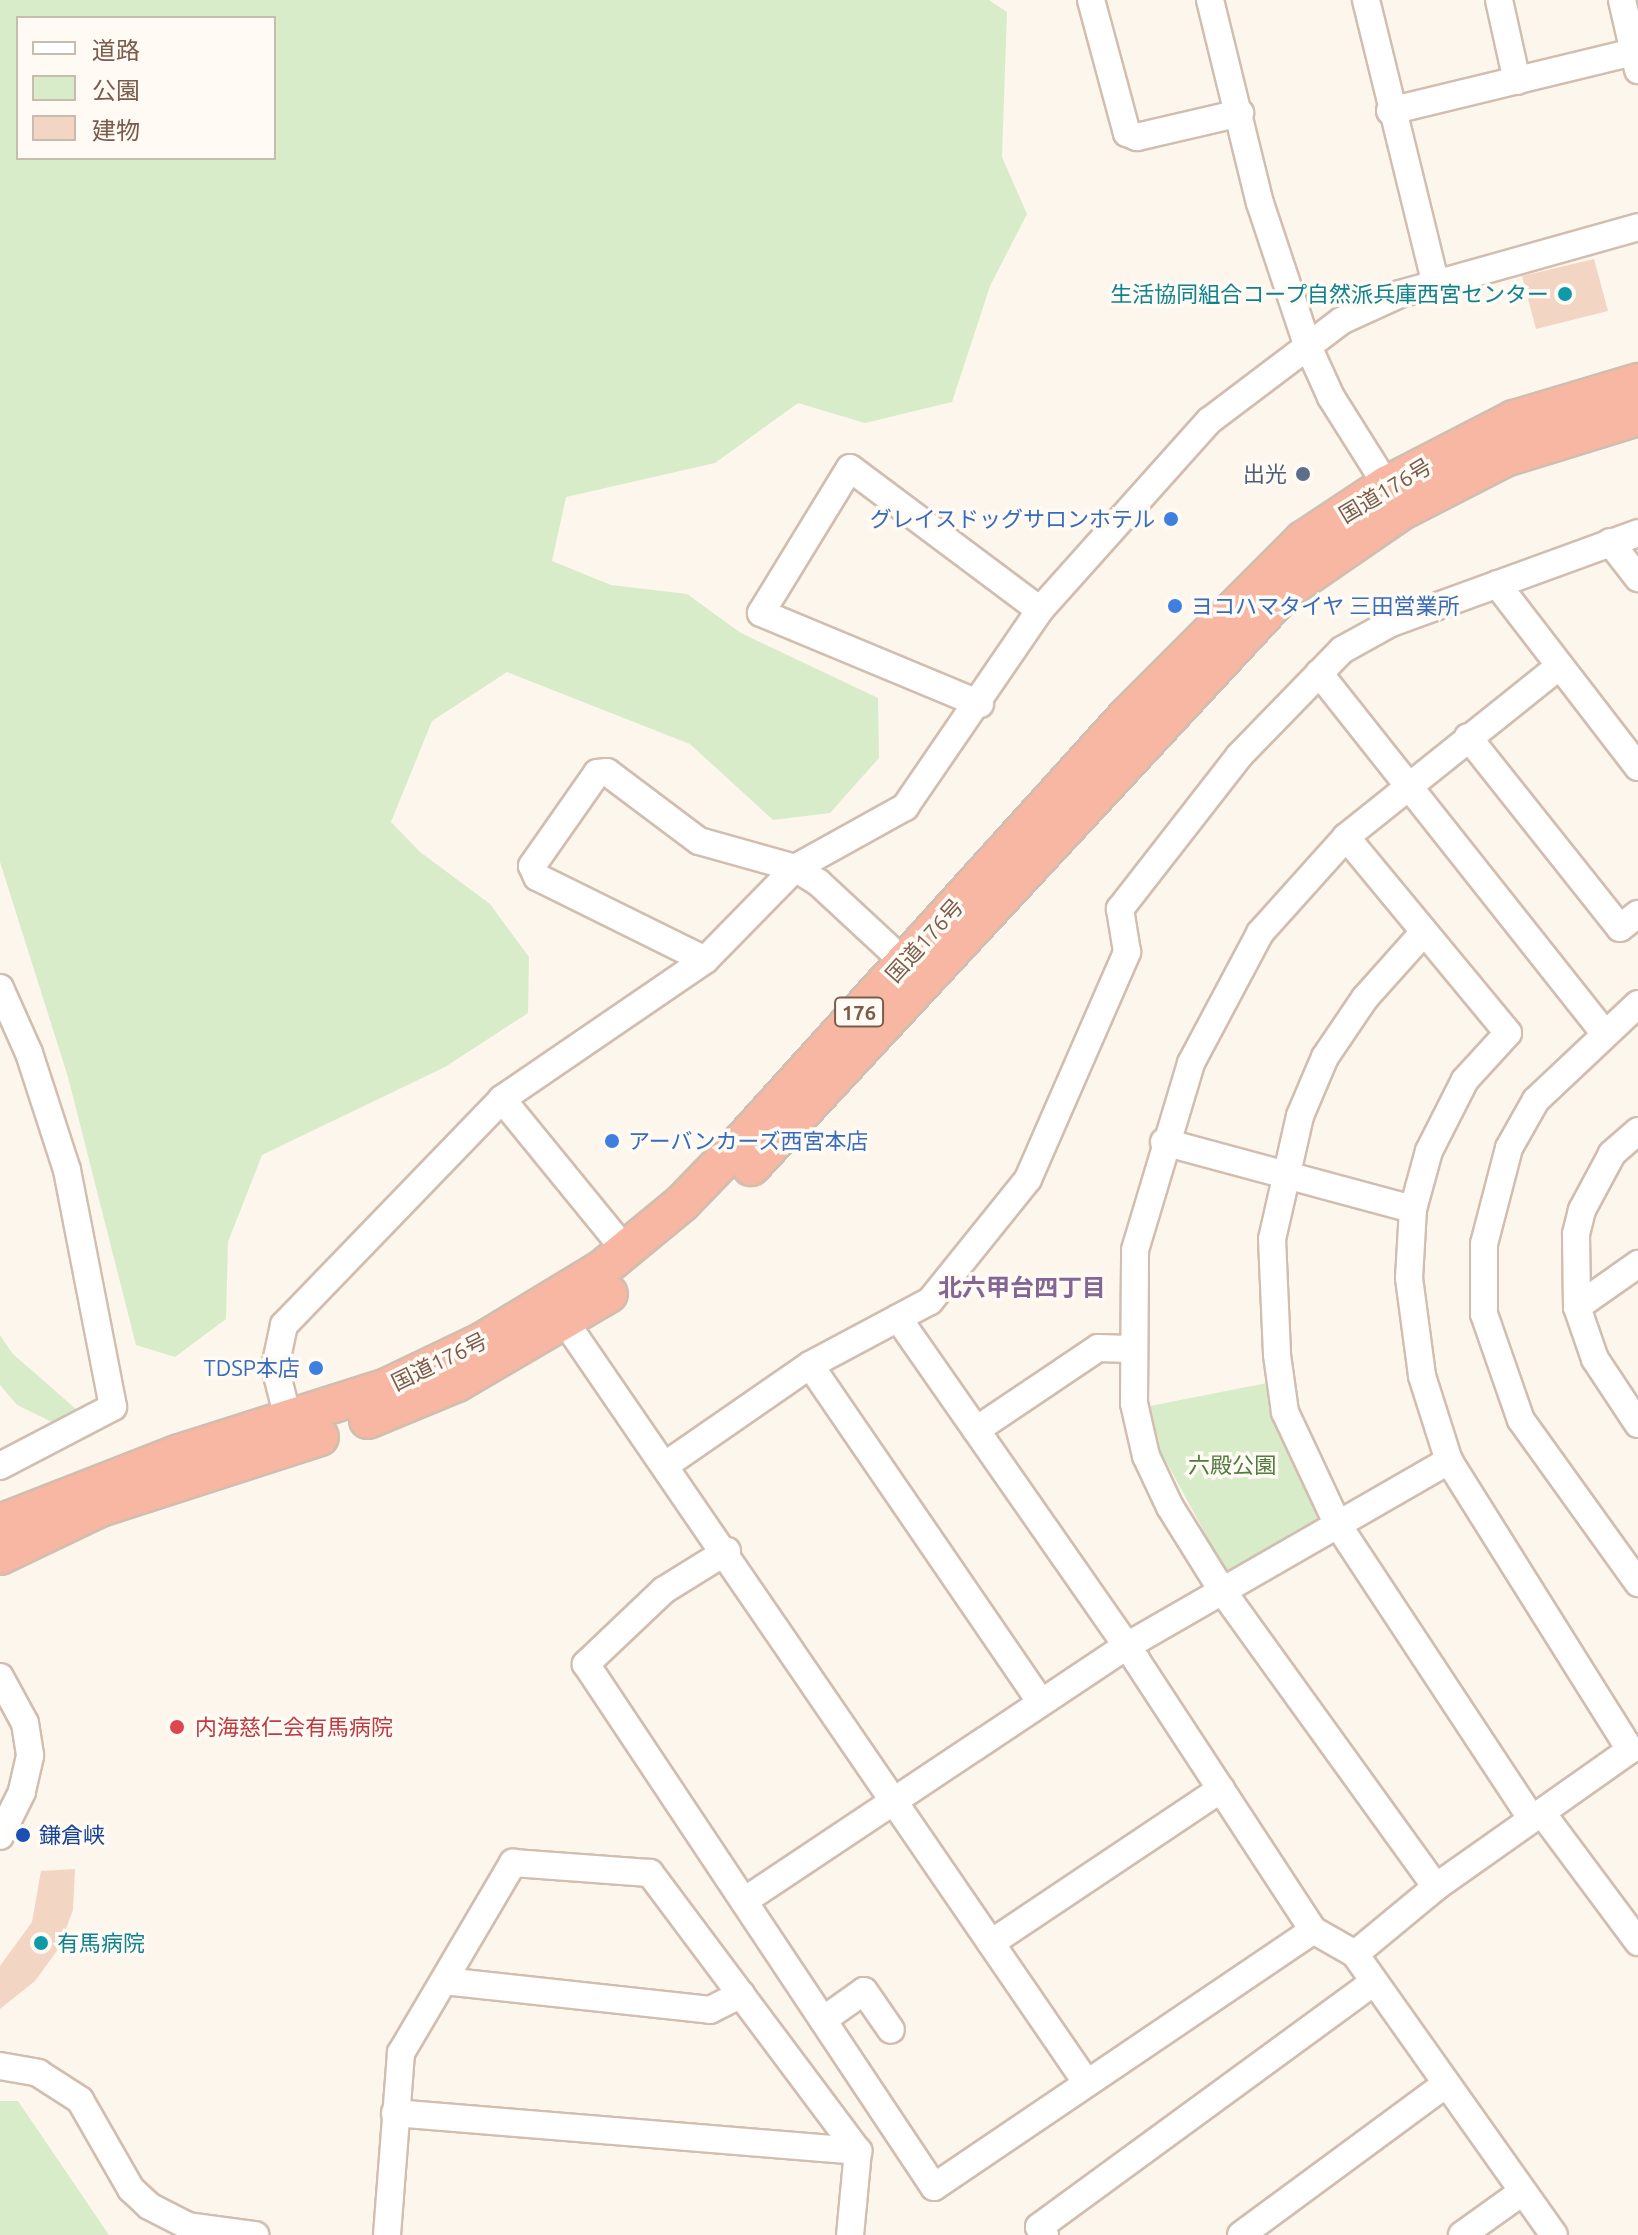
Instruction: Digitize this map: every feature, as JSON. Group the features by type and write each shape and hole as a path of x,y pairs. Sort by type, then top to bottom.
{"highway":[{"name":"国道176号","path":"0,1556 100,1508 395,1411 566,1323 712,1206 1252,622 1287,590 1394,498 1514,419 1638,382"},
{"name":"国道176号","path":"0,1523 180,1453 289,1422 387,1387 483,1341 625,1250 744,1139 1226,613 1303,540 1394,498 1505,458 1638,417"}],"street":[{"path":"1091,0 1127,133 1137,137 1240,113"},
{"path":"1210,0 1260,203 1307,344 1331,397 1394,498"},
{"path":"1366,0 1390,111 1435,281"},
{"path":"1499,0 1517,81"},
{"path":"1390,111 1517,81 1636,61 1622,0"},
{"path":"289,1422 275,1367 284,1325 502,1099 705,960 795,868 905,807 980,704 1040,610 1209,421 1341,321 1435,281 1638,227"},
{"path":"980,704 761,613 850,468 1040,610"},
{"path":"667,1464 810,1365 930,1301 1028,1179 1127,952 1120,909 1239,756 1342,650 1391,623 1638,533"},
{"path":"1610,542 1638,578"},
{"path":"1497,584 1557,668 1638,767"},
{"path":"1436,1887 1223,1592 1146,1456 1130,1349 1135,1250 1164,1142 1191,1063 1229,985 1260,933 1346,837 1408,784 1557,668"},
{"path":"1319,673 1603,1031"},
{"path":"1468,737 1620,928 1638,914"},
{"path":"705,960 537,877 532,866 597,773 607,772 699,841 795,868 819,883 904,962"},
{"path":"1346,837 1508,1033 1465,1080 1429,1151 1413,1209 1414,1327 1449,1461 1634,1756 1537,1816 1436,1887 1355,1954"},
{"path":"1424,932 1365,998 1325,1057 1282,1174 1272,1239 1272,1308 1285,1412 1338,1525 1537,1816 1638,1942"},
{"path":"0,988 29,1053 67,1170 113,1407 0,1466"},
{"path":"1638,1004 1603,1031 1536,1100 1509,1148 1484,1244 1484,1314 1521,1420 1629,1553 1638,1583"},
{"path":"502,1099 625,1250"},
{"path":"1635,1413 1595,1359 1577,1307 1582,1210 1612,1154 1638,1131"},
{"path":"1164,1142 1413,1209"},
{"path":"1577,1307 1638,1264"},
{"path":"898,1318 1125,1647 1313,1930 1355,1954 1554,2235"},
{"path":"566,1323 727,1551 1086,2082"},
{"path":"976,1430 1098,1348 1130,1349"},
{"path":"810,1365 1040,1701"},
{"path":"744,1901 1125,1647 1449,1461"},
{"path":"727,1551 664,1590 586,1664 934,2187 1313,1930"},
{"path":"0,1677 25,1723 30,1756 22,1792 0,1836"},
{"path":"991,1943 1221,1789"},
{"path":"387,2235 401,2053 513,1863 650,1873 858,2151 850,2235"},
{"path":"444,1981 462,1988 710,2010 741,1994"},
{"path":"1045,2235 1039,2227 1374,1982"},
{"path":"823,2020 864,1991 891,2030"},
{"path":"0,2066 61,2084 94,2118 131,2189 188,2231 255,2235"},
{"path":"1241,2235 1446,2084"},
{"path":"395,2113 858,2151"},
{"path":"1462,2235 1522,2192"}],"green space":[{"path":"0,0 989,0 1007,12 1002,157 1027,214 990,286 952,402 865,423 798,403 715,463 566,497 552,561 611,585 687,594 741,633 878,698 879,758 830,813 773,820 690,744 507,672 432,721 391,822 420,852 490,904 529,957 528,1013 445,1067 262,1155 228,1242 226,1319 175,1357 136,1345 68,1077 0,862"},
{"path":"0,1335 12,1353 77,1410 54,1423 17,1405 0,1385"},
{"name":"六殿公園","path":"1267,1383 1277,1419 1323,1520 1227,1574 1161,1452 1150,1406"},
{"path":"0,2101 18,2101 109,2235 0,2235"}],"building":[{"name":"生活協同組合コープ自然派兵庫西宮センター","path":"1594,259 1608,311 1536,329 1522,276"},
{"name":"有馬病院","path":"75,1869 73,1910 59,1948 35,1981 0,2009 0,1966 32,1922 41,1871"}],"place":[{"name":"生活協同組合コープ自然派兵庫西宮センター","path":"1565,294"},
{"name":"出光","path":"1303,474"},
{"name":"グレイスドッグサロンホテル","path":"1171,519"},
{"name":"ヨコハマタイヤ 三田営業所","path":"1175,606"},
{"name":"アーバンカーズ西宮本店","path":"612,1141"},
{"name":"TDSP本店","path":"316,1368"},
{"name":"内海慈仁会有馬病院","path":"177,1727"},
{"name":"鎌倉峡","path":"23,1835"},
{"name":"有馬病院","path":"41,1943"}],"district":[{"name":"北六甲台四丁目","path":"1022,1288"}]}
